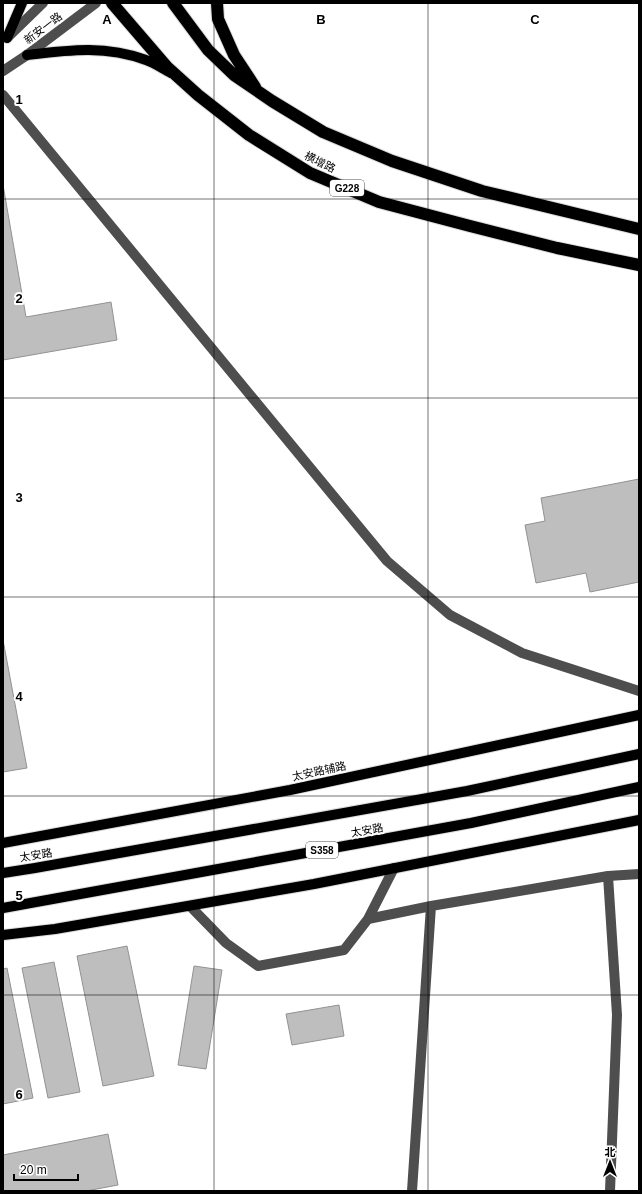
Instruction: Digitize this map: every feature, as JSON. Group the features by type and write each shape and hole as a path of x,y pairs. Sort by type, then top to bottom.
{"highway":[{"name":"横增路","path":"112,3 163,62 198,95 249,135 310,173 380,202 557,248 639,265"},
{"path":"173,3 208,50 234,76 323,132 392,161 482,191 639,229"},
{"path":"217,3 218,20 234,54 259,93"}],"main road":[{"path":"5,39 22,3"},
{"path":"28,55 72,50 115,51 148,60 179,78"},
{"name":"太安路辅路","path":"3,843 290,790 639,715"},
{"name":"太安路","path":"3,873 467,791 639,754"},
{"name":"太安路","path":"3,908 471,823 639,787"},
{"path":"3,935 55,929 190,906 639,820"}],"street":[{"name":"新安一路","path":"5,39 43,3"},
{"name":"新安一路","path":"3,71 28,55 96,3"},
{"path":"3,96 387,561 450,615 522,653 639,691"},
{"path":"190,906 226,943 258,966 344,950 368,919 394,868"},
{"path":"368,919 431,906 608,876 639,874"},
{"path":"608,876 617,1015 610,1191"},
{"path":"412,1191 431,906"}],"building":[{"path":"3,185 26,317 111,302 117,340 3,360"},
{"path":"639,479 639,582 590,592 586,573 536,583 525,525 545,521 541,498"},
{"path":"3,640 27,768 3,772"},
{"path":"127,946 154,1076 103,1086 77,956"},
{"path":"54,962 80,1092 48,1098 22,968"},
{"path":"194,966 222,970 206,1069 178,1065"},
{"path":"7,968 33,1098 3,1104 3,969"},
{"path":"339,1005 344,1036 292,1045 286,1014"},
{"path":"108,1134 118,1185 86,1191 3,1191 3,1155"}]}
